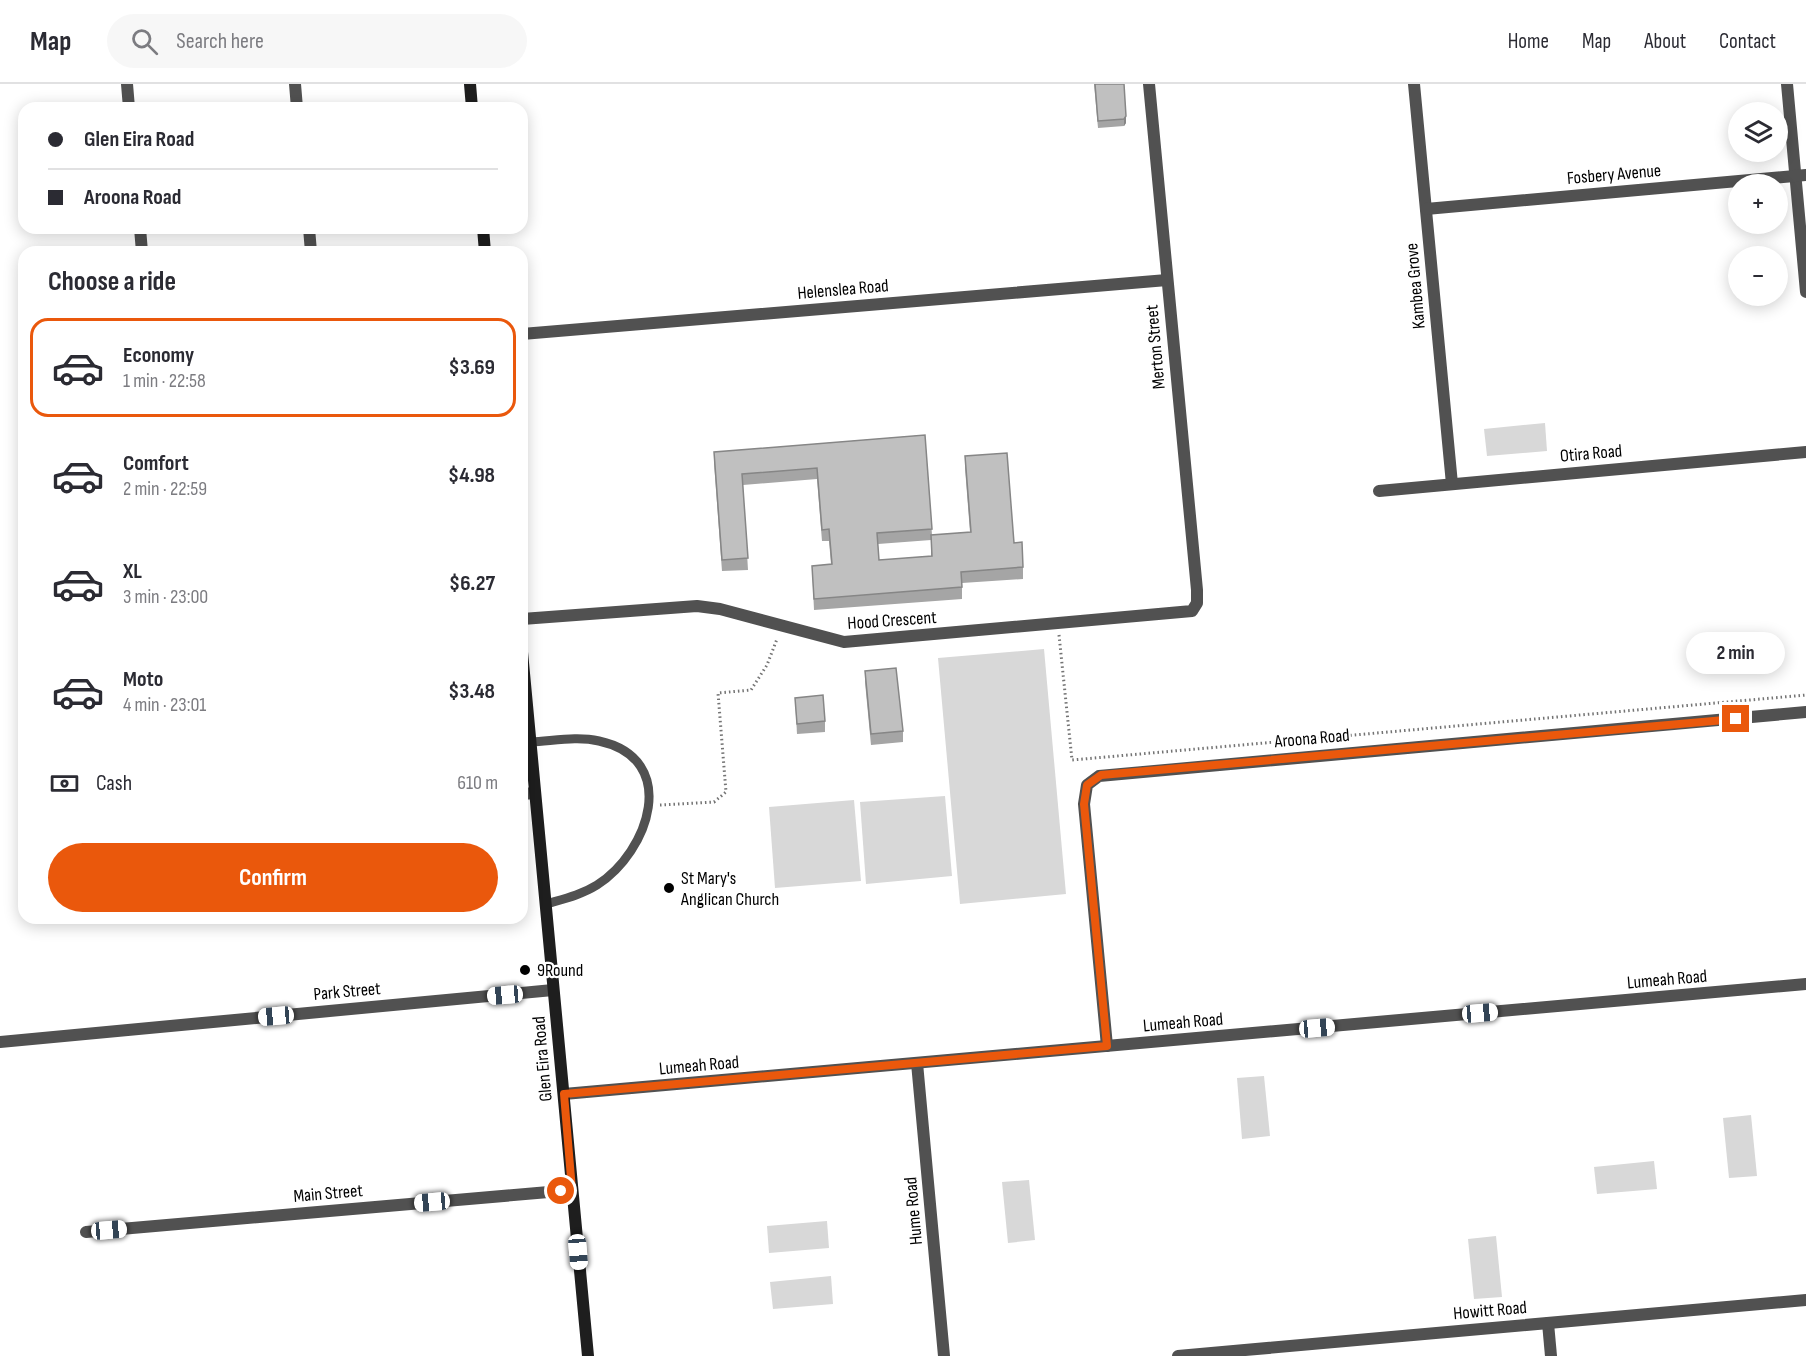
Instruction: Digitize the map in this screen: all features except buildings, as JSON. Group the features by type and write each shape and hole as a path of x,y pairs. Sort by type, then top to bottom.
{"main road":[{"path":"470,84 472,102"},
{"name":"Glen Eira Road","path":"528,718 588,1356"}],"street":[{"path":"127,84 128,102"},
{"path":"295,84 296,102"},
{"name":"Merton Street","path":"1149,84 1197,590 1196,607"},
{"name":"Kambea Grove","path":"1414,84 1452,484"},
{"path":"1787,84 1801,175 1806,292"},
{"name":"Fosbery Avenue","path":"1426,209 1801,175"},
{"name":"Helenslea Road","path":"528,333 1167,280"},
{"name":"Otira Road","path":"1379,491 1806,452"},
{"name":"Hood Crescent","path":"528,620 697,606 720,609 844,642 1182,613 1192,611 1196,607"},
{"name":"Aroona Road","path":"1107,1046 1084,804 1087,785 1099,776 1806,712"},
{"path":"528,794 535,793"},
{"name":"Lumeah Road","path":"564,1094 1806,984"},
{"name":"Park Street","path":"0,1042 553,990"},
{"name":"Hume Road","path":"917,1064 944,1356"},
{"name":"Main Street","path":"86,1232 572,1190"},
{"name":"Howitt Road","path":"1178,1356 1806,1300"},
{"path":"1548,1323 1551,1356"}],"lane":[{"path":"531,742 583,739 599,741 627,752 636,758 647,778 650,805 648,816 631,848 610,874 585,891 546,904"}],"path":[{"path":"1058,625 1072,760 1806,695"},
{"path":"650,805 714,802 726,792 718,693 751,690 767,665 783,626"}],"shaded area":[{"path":"1545,423 1547,451 1487,456 1484,429"},
{"path":"1044,649 1066,894 960,904 938,658"},
{"path":"945,796 952,876 866,884 860,802"},
{"path":"854,800 861,881 775,888 769,807"},
{"path":"1264,1076 1270,1136 1242,1139 1237,1078"},
{"path":"1751,1115 1757,1176 1729,1178 1723,1118"},
{"path":"1654,1161 1657,1189 1597,1194 1594,1167"},
{"path":"1029,1180 1035,1240 1008,1243 1002,1182"},
{"path":"827,1221 829,1248 769,1253 767,1226"},
{"path":"1496,1236 1502,1297 1474,1299 1468,1239"},
{"path":"831,1276 833,1304 773,1309 770,1282"}],"place":[{"name":"St Mary's Anglican Church","path":"669,888"},
{"name":"9Round","path":"525,970"}],"route":[{"path":"561,1191 572,1190 564,1094 1107,1046 1084,804 1087,785 1101,775 1736,719"}]}
